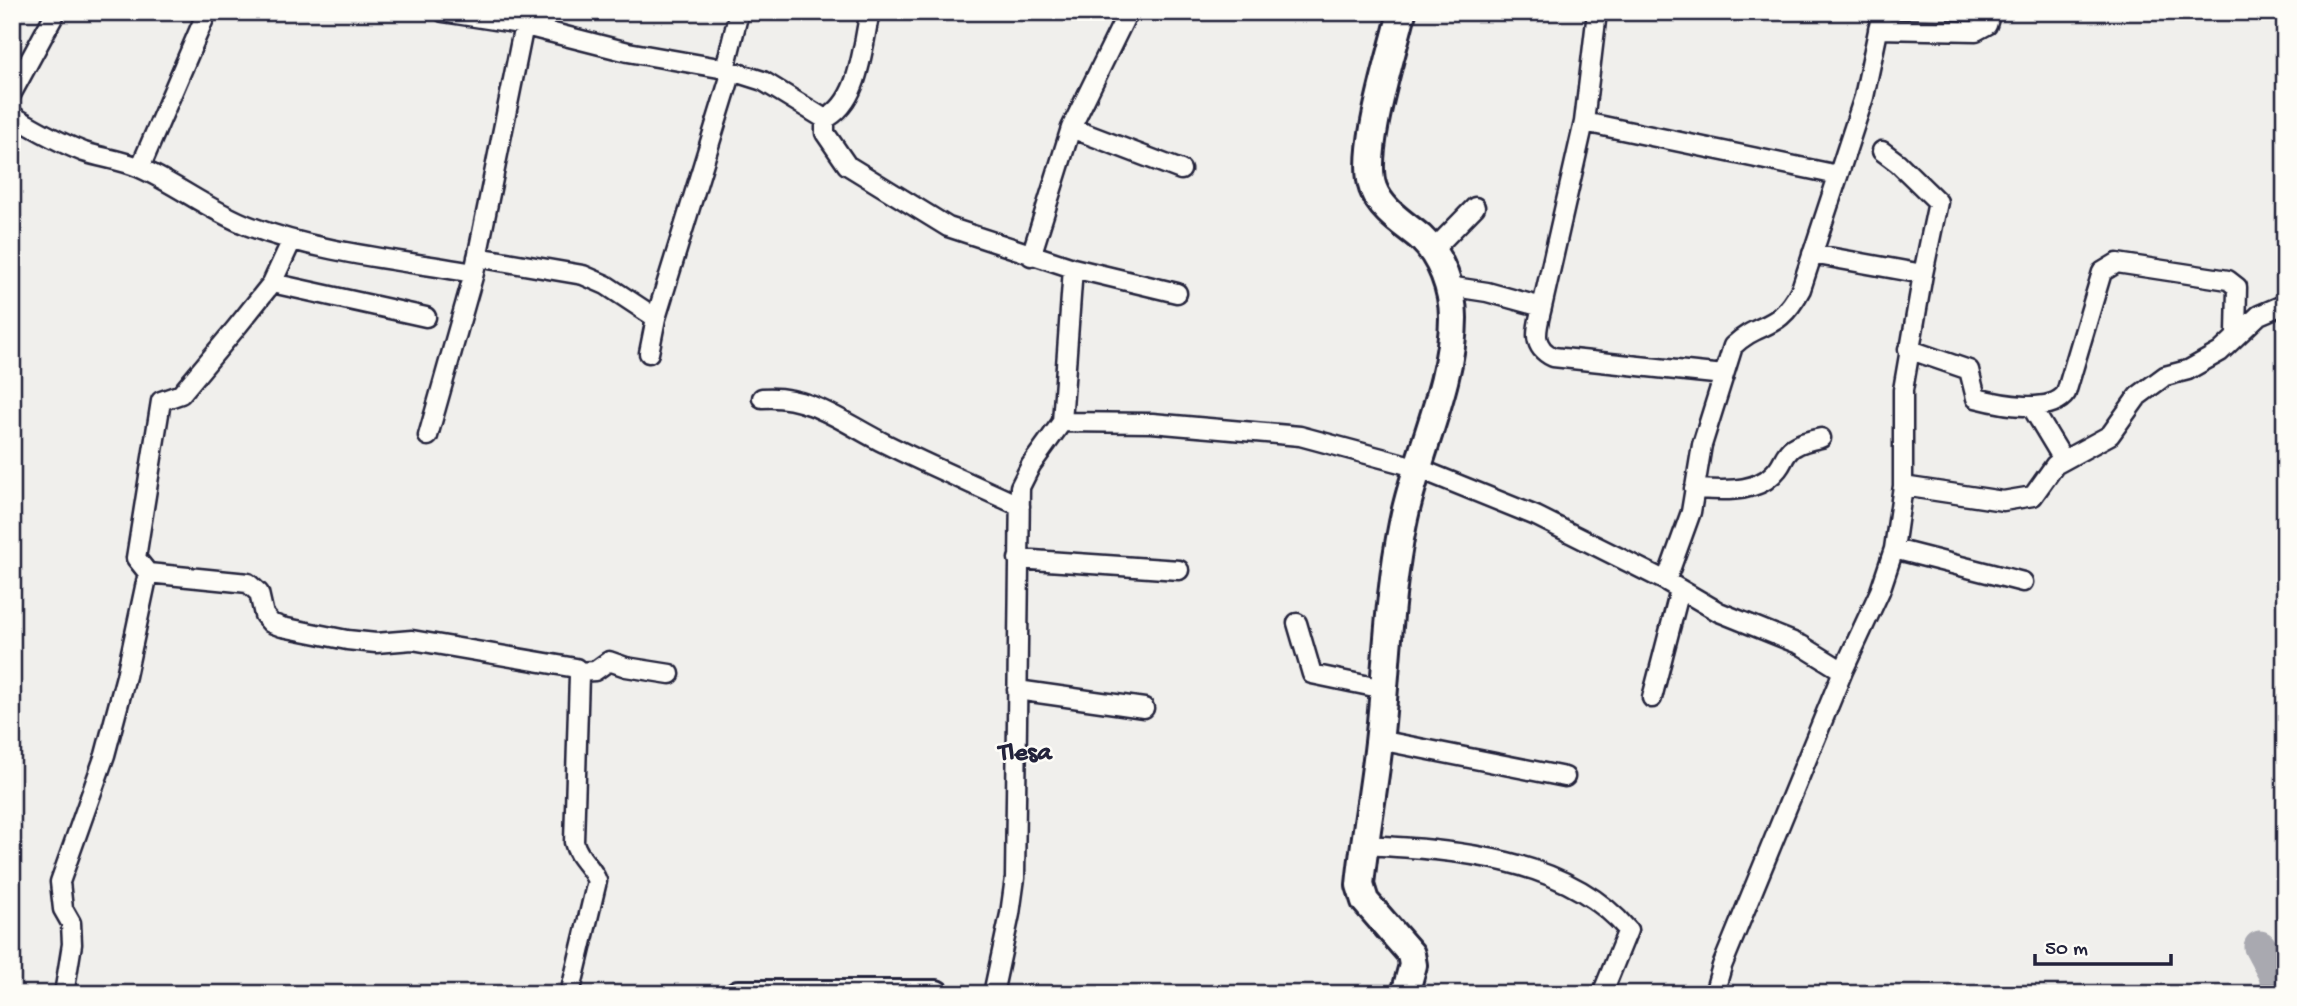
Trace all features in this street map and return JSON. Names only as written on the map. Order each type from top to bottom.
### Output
[{"type":"main road","points":[[1402,12],[1372,145],[1370,173],[1374,190],[1383,205],[1433,250],[1448,286],[1454,316],[1447,374],[1415,467],[1397,555],[1361,894],[1411,954],[1413,965],[1405,994]]},
{"type":"main road","points":[[738,994],[936,994]]},
{"type":"street","points":[[12,93],[40,46],[56,12]]},
{"type":"street","points":[[140,168],[207,12]]},
{"type":"street","points":[[443,12],[505,17],[524,25],[628,52],[729,70],[762,81],[825,119]]},
{"type":"street","points":[[649,353],[656,317],[729,70],[739,12]]},
{"type":"street","points":[[825,119],[844,106],[850,93],[870,12]]},
{"type":"street","points":[[1031,256],[1071,128],[1128,12]]},
{"type":"street","points":[[1597,12],[1584,122],[1536,332],[1537,343],[1543,352],[1553,357],[1637,363],[1724,375]]},
{"type":"street","points":[[1652,698],[1702,445],[1733,346],[1742,337],[1775,323],[1789,311],[1801,289],[1864,97],[1880,21],[1976,31],[1987,25],[1991,12]]},
{"type":"street","points":[[428,436],[475,265],[524,25]]},
{"type":"street","points":[[12,115],[48,136],[85,152],[140,168],[205,206],[292,240],[362,255],[583,275],[606,285],[656,317]]},
{"type":"street","points":[[825,119],[825,133],[847,165],[948,227],[1031,256],[1177,293]]},
{"type":"street","points":[[1584,122],[1838,175]]},
{"type":"street","points":[[1071,128],[1181,170]]},
{"type":"street","points":[[1714,994],[1727,953],[1843,671],[1880,591],[1894,550],[1903,486],[1903,390],[1908,349],[1938,202],[1882,151]]},
{"type":"street","points":[[1433,250],[1475,206]]},
{"type":"street","points":[[292,240],[272,283],[181,394],[161,401],[136,558],[148,573],[248,583],[259,593],[264,615],[271,623],[317,635],[376,643],[412,640],[573,667],[578,672],[574,842],[577,855],[590,867],[597,881],[570,994]]},
{"type":"street","points":[[1812,254],[1923,274]]},
{"type":"street","points":[[1908,349],[1969,370],[1976,398],[2031,406],[2054,405],[2066,393],[2102,272],[2112,264],[2184,271],[2228,280],[2237,286],[2236,335]]},
{"type":"street","points":[[993,994],[1015,878],[1018,559],[1023,478],[1062,422],[1073,268]]},
{"type":"street","points":[[272,283],[426,317]]},
{"type":"street","points":[[1448,286],[1487,292],[1542,307]]},
{"type":"street","points":[[1903,486],[2003,501],[2025,499],[2040,489],[2055,465],[2110,435],[2138,396],[2165,376],[2188,370],[2220,352],[2259,315],[2285,304]]},
{"type":"street","points":[[762,398],[782,396],[813,405],[885,444],[1020,506]]},
{"type":"street","points":[[2031,406],[2063,459]]},
{"type":"street","points":[[1062,422],[1152,423],[1300,436],[1415,467],[1536,516],[1719,612],[1801,645],[1843,671]]},
{"type":"street","points":[[1695,489],[1724,491],[1766,480],[1788,449],[1798,442],[1821,438]]},
{"type":"street","points":[[1894,550],[2023,582]]},
{"type":"street","points":[[1018,559],[1179,570]]},
{"type":"street","points":[[64,994],[72,944],[71,922],[63,909],[60,882],[105,755],[127,676],[148,573]]},
{"type":"street","points":[[1297,623],[1312,674],[1384,689]]},
{"type":"street","points":[[578,672],[595,671],[609,661],[626,667],[670,674]]},
{"type":"street","points":[[1017,690],[1144,708]]},
{"type":"street","points":[[1379,740],[1565,777]]},
{"type":"street","points":[[1366,845],[1433,849],[1532,868],[1597,903],[1628,930],[1602,994]]},
{"type":"waterway","points":[[2260,947],[2275,975],[2278,994]]},
{"type":"district","name":"Tlesa","points":[[1025,750]]}]
